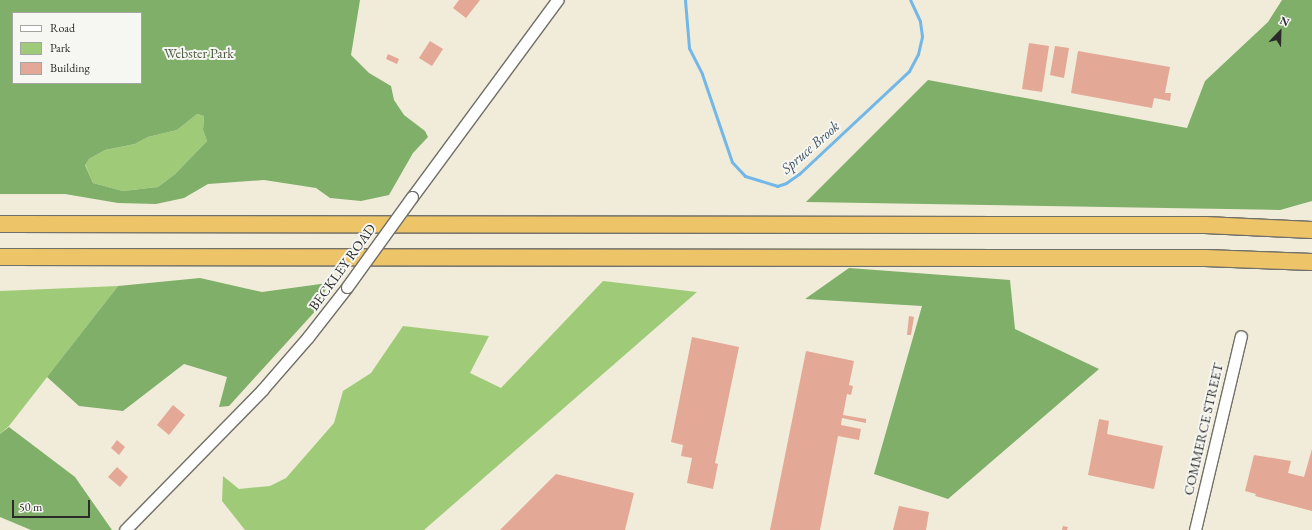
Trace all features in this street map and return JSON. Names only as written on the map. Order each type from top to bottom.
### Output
[{"type":"highway","points":[[0,224],[1205,225],[1312,230]]},
{"type":"highway","points":[[0,257],[1205,258],[1312,262]]},
{"type":"street","name":"BECKLEY ROAD","points":[[125,530],[262,390],[308,338],[557,0]]},
{"type":"street","name":"COMMERCE STREET","points":[[1195,530],[1241,336]]},
{"type":"green space","name":"Webster Park","points":[[0,0],[360,0],[351,55],[369,73],[391,86],[394,100],[404,115],[425,131],[428,137],[413,153],[389,195],[361,201],[330,198],[316,188],[264,180],[208,184],[184,198],[156,204],[118,203],[65,194],[0,194]],"holes":[[[197,114],[204,116],[203,130],[207,141],[175,174],[158,187],[123,191],[93,183],[85,165],[89,159],[105,150],[135,144],[148,137],[177,130]]]},
{"type":"green space","points":[[1282,0],[1312,0],[1312,201],[1280,210],[806,202],[928,80],[1187,128],[1205,81],[1268,22]]},
{"type":"green space","points":[[197,114],[204,116],[203,130],[207,141],[175,174],[158,187],[123,191],[93,183],[85,164],[89,159],[105,150],[135,144],[148,137],[177,130]]},
{"type":"green space","points":[[849,268],[1010,280],[1015,329],[1099,369],[948,499],[874,474],[922,306],[805,299]]},
{"type":"green space","points":[[200,278],[262,292],[328,283],[319,307],[229,406],[219,407],[227,377],[184,364],[123,411],[79,406],[47,377],[118,286]]},
{"type":"green space","points":[[603,281],[697,292],[424,530],[245,530],[222,501],[223,476],[239,489],[270,486],[286,478],[334,423],[343,391],[371,373],[403,326],[489,336],[470,373],[501,388]]},
{"type":"green space","points":[[118,286],[9,426],[0,434],[0,291]]},
{"type":"green space","points":[[9,427],[75,477],[112,530],[31,530],[0,517],[0,434]]},
{"type":"building","points":[[459,0],[480,0],[466,18],[453,8]]},
{"type":"building","points":[[430,41],[443,49],[432,66],[419,58]]},
{"type":"building","points":[[1029,43],[1049,46],[1042,92],[1022,89]]},
{"type":"building","points":[[1055,46],[1069,48],[1064,78],[1050,75]]},
{"type":"building","points":[[1078,51],[1170,67],[1165,93],[1171,93],[1170,101],[1154,98],[1152,108],[1071,93]]},
{"type":"building","points":[[388,54],[399,59],[397,64],[386,59]]},
{"type":"building","points":[[909,316],[914,317],[911,335],[907,335]]},
{"type":"building","points":[[692,337],[739,347],[715,463],[718,464],[713,489],[687,483],[692,458],[681,456],[683,445],[671,442]]},
{"type":"building","points":[[806,351],[854,361],[849,385],[853,386],[851,395],[847,394],[843,415],[866,419],[866,423],[842,418],[841,425],[861,429],[859,440],[838,436],[820,530],[770,530]]},
{"type":"building","points":[[173,405],[185,415],[169,435],[157,425]]},
{"type":"building","points":[[1099,419],[1109,421],[1107,434],[1163,446],[1154,489],[1088,475]]},
{"type":"building","points":[[117,440],[125,447],[119,455],[111,448]]},
{"type":"building","points":[[1312,449],[1312,511],[1255,496],[1256,494],[1245,491],[1254,455],[1291,461],[1288,473],[1304,477]]},
{"type":"building","points":[[117,467],[128,477],[120,487],[108,477]]},
{"type":"building","points":[[556,474],[634,493],[625,530],[500,530]]},
{"type":"building","points":[[899,506],[929,512],[926,530],[893,530]]},
{"type":"building","points":[[1063,526],[1068,527],[1067,530],[1062,530]]},
{"type":"waterway","name":"Spruce Brook","points":[[685,0],[689,48],[702,74],[732,162],[745,176],[777,186],[786,183],[799,174],[909,71],[918,54],[922,36],[920,21],[910,0]]}]
